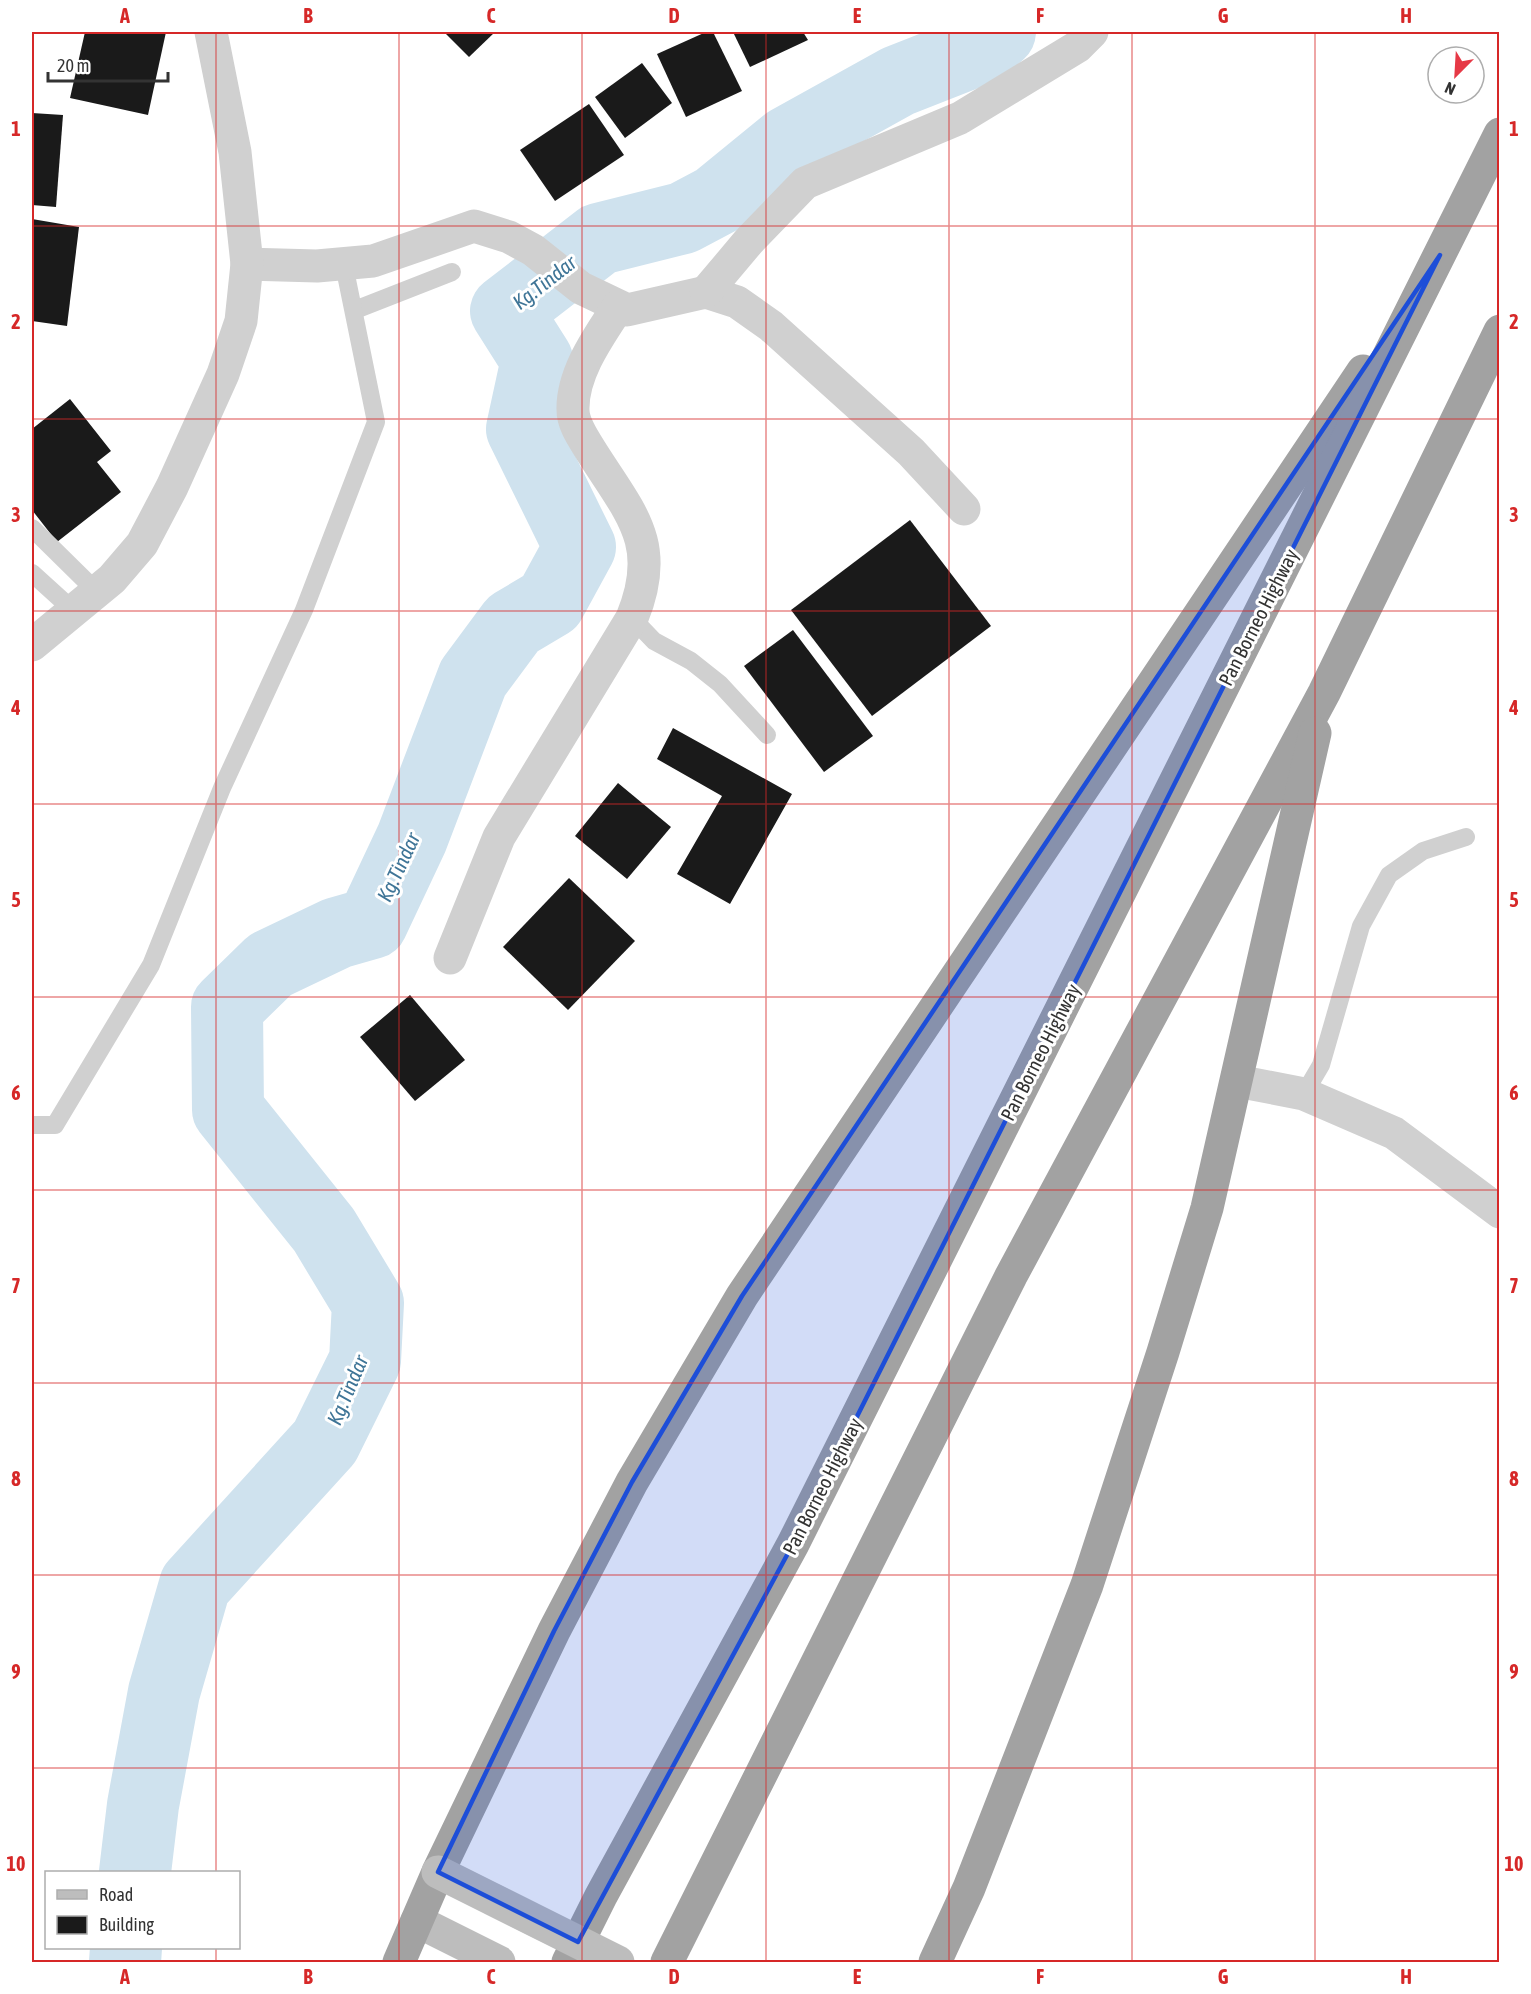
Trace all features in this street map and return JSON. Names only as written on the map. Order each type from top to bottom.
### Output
[{"type":"highway","name":"Pan Borneo Highway","points":[[568,1962],[601,1896],[793,1544],[1500,134]]},
{"type":"highway","points":[[399,1962],[438,1872],[554,1631],[621,1504],[742,1296],[1440,255]]},
{"type":"highway","points":[[667,1962],[1011,1276],[1324,693],[1500,331]]},
{"type":"highway","points":[[936,1962],[969,1888],[1087,1585],[1207,1208],[1324,693]]},
{"type":"main road","points":[[438,1872],[618,1962]]},
{"type":"main road","points":[[417,1921],[499,1962]]},
{"type":"street","points":[[32,645],[86,602],[123,567],[141,544],[172,487],[223,374],[237,332],[247,264],[235,152],[211,32]]},
{"type":"street","points":[[706,292],[749,241],[806,183],[960,118],[1077,47],[1092,32]]},
{"type":"street","points":[[247,264],[344,265],[374,261],[474,226],[509,237],[534,250],[581,288],[627,310],[645,308],[678,296],[706,292],[737,302],[771,326],[911,452],[964,509]]},
{"type":"street","points":[[450,958],[499,837],[632,618],[642,595],[646,571],[643,538],[628,509],[579,432],[573,412],[576,387],[584,366],[618,307]]},
{"type":"street","points":[[1237,1081],[1304,1094],[1394,1133],[1500,1212]]},
{"type":"lane","points":[[32,1125],[55,1125],[151,965],[222,788],[304,610],[376,422],[344,265]]},
{"type":"lane","points":[[355,310],[452,272]]},
{"type":"lane","points":[[32,528],[86,602]]},
{"type":"lane","points":[[32,573],[86,602]]},
{"type":"lane","points":[[632,618],[654,640],[691,661],[720,684],[767,735]]},
{"type":"lane","points":[[1304,1094],[1321,1065],[1361,926],[1389,875],[1423,851],[1466,837]]},
{"type":"highlighted area","points":[[1440,255],[793,1544],[578,1942],[438,1872],[554,1631],[632,1482],[742,1296]]},
{"type":"building","points":[[85,32],[166,32],[148,115],[70,98]]},
{"type":"building","points":[[444,32],[495,32],[469,57]]},
{"type":"building","points":[[706,32],[713,32],[742,91],[686,117],[657,54]]},
{"type":"building","points":[[733,32],[803,32],[808,40],[750,67]]},
{"type":"building","points":[[642,63],[672,103],[625,138],[595,97]]},
{"type":"building","points":[[589,104],[624,155],[555,201],[520,150]]},
{"type":"building","points":[[32,113],[63,115],[56,207],[32,205]]},
{"type":"building","points":[[32,219],[79,227],[67,326],[32,321]]},
{"type":"building","points":[[70,399],[111,451],[97,462],[121,492],[57,542],[32,510],[32,429]]},
{"type":"building","points":[[910,520],[991,626],[872,716],[791,610]]},
{"type":"building","points":[[793,630],[873,736],[824,772],[744,666]]},
{"type":"building","points":[[673,728],[792,794],[730,904],[677,874],[722,796],[657,759]]},
{"type":"building","points":[[618,783],[671,827],[627,879],[575,836]]},
{"type":"building","points":[[569,878],[635,941],[568,1010],[503,947]]},
{"type":"building","points":[[410,995],[465,1060],[415,1101],[360,1037]]},
{"type":"waterway","name":"Kg.Tindar","points":[[135,1871],[143,1805],[164,1692],[195,1585],[325,1442],[365,1361],[368,1303],[324,1230],[228,1110],[227,1007],[270,965],[337,933],[372,923],[412,838],[473,678],[513,624],[550,602],[580,547],[522,429],[537,360],[506,311],[599,239],[683,218],[717,200],[788,142],[898,81],[982,48],[1000,32]]},
{"type":"waterway","name":"Kg.Tindar","points":[[125,1962],[126,1949]]}]
